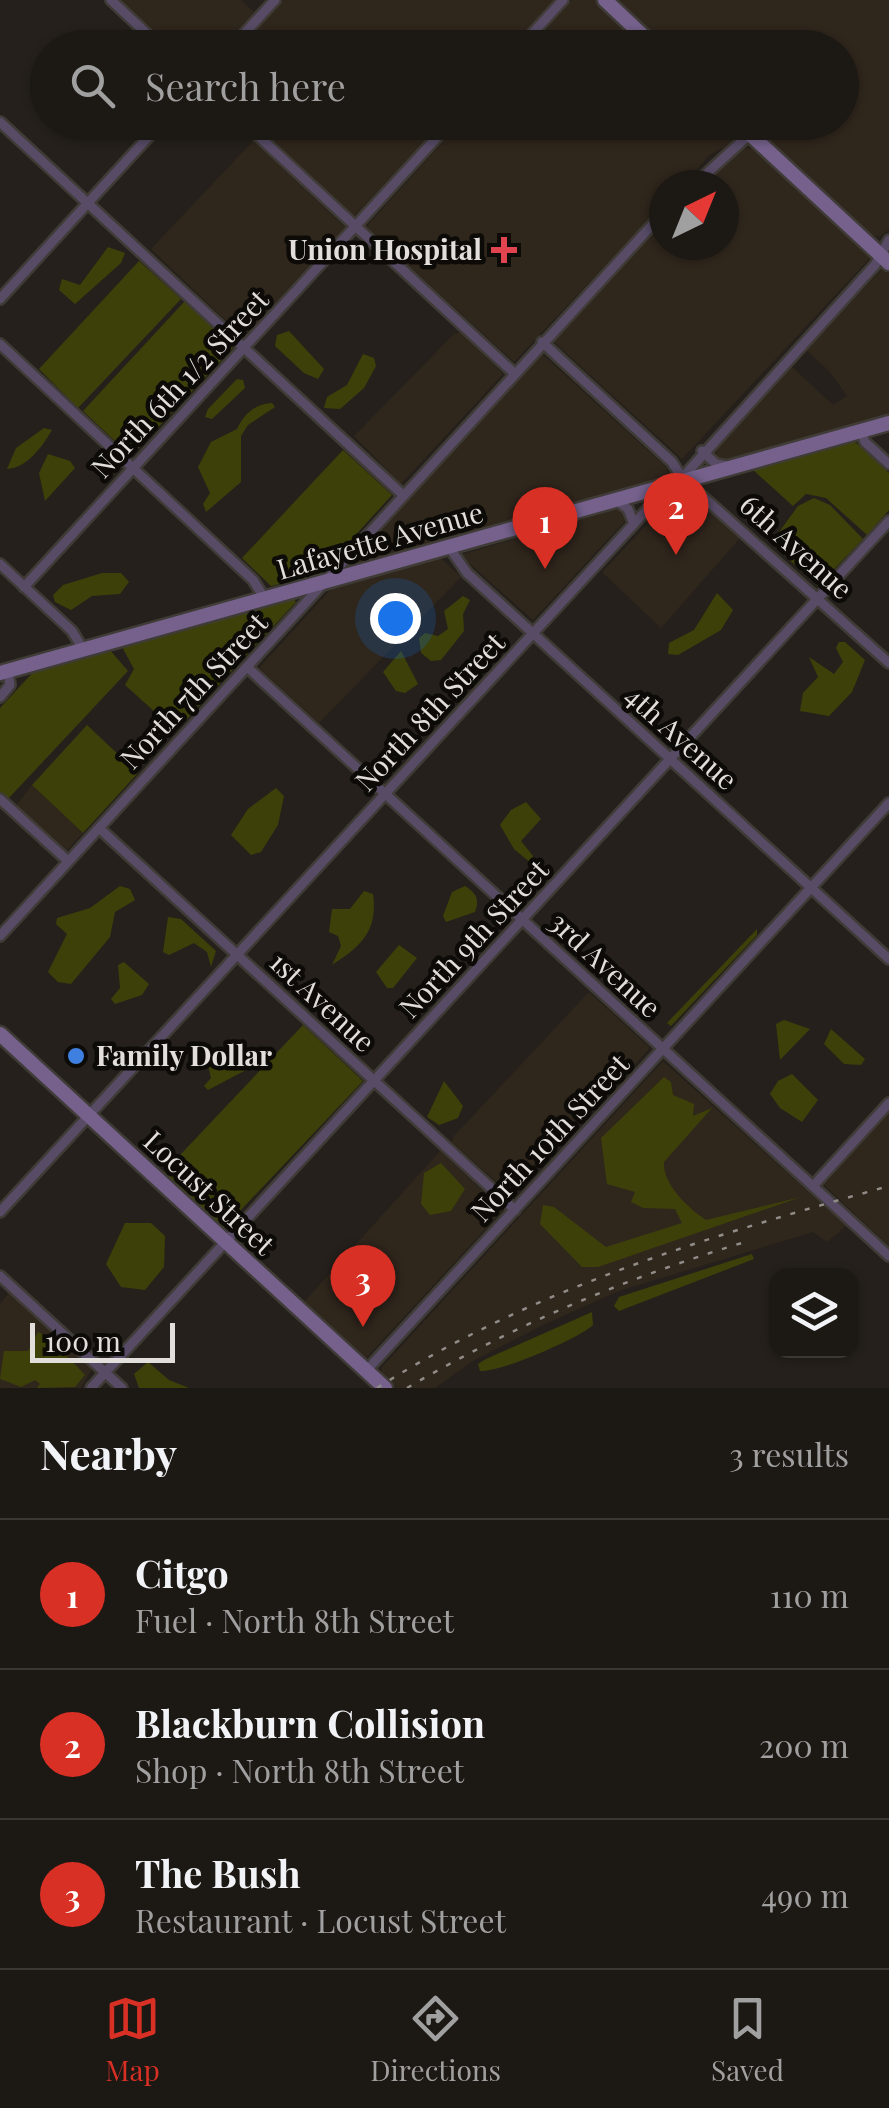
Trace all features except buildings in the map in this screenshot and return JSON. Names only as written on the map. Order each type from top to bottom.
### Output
[{"type":"street","points":[[111,0],[143,30]]},
{"type":"street","points":[[247,30],[274,0]]},
{"type":"street","points":[[536,30],[563,0]]},
{"type":"street","points":[[605,0],[637,30]]},
{"type":"street","points":[[0,122],[402,495]]},
{"type":"street","points":[[0,299],[146,140]]},
{"type":"street","points":[[262,140],[514,373]]},
{"type":"street","name":"North 6th 1/2 Street","points":[[24,587],[434,140]]},
{"type":"street","points":[[710,170],[743,140]]},
{"type":"street","points":[[756,140],[885,259]]},
{"type":"street","name":"North 7th Street","points":[[0,936],[649,228]]},
{"type":"street","name":"North 8th Street","points":[[0,1212],[634,524],[682,478],[702,451],[885,259],[889,240]]},
{"type":"street","name":"6th Avenue","points":[[542,342],[672,462],[682,478],[889,663]]},
{"type":"street","points":[[0,344],[262,588],[265,600]]},
{"type":"street","name":"Lafayette Avenue","points":[[4,672],[682,478],[889,423]]},
{"type":"street","points":[[860,431],[865,442],[889,464]]},
{"type":"street","points":[[702,451],[716,464],[735,466]]},
{"type":"street","points":[[613,500],[628,510],[634,524]]},
{"type":"street","name":"North 9th Street","points":[[92,1388],[889,522]]},
{"type":"street","name":"4th Avenue","points":[[448,547],[453,560],[889,959]]},
{"type":"street","points":[[0,564],[72,631],[83,650]]},
{"type":"street","name":"3rd Avenue","points":[[247,667],[889,1256]]},
{"type":"street","points":[[0,697],[10,684],[4,672]]},
{"type":"street","points":[[0,799],[68,861]]},
{"type":"street","name":"North 10th Street","points":[[366,1370],[889,804]]},
{"type":"street","name":"1st Avenue","points":[[99,828],[515,1210]]},
{"type":"street","name":"Locust Street","points":[[0,1034],[385,1388]]},
{"type":"street","points":[[812,1186],[889,1103]]},
{"type":"street","points":[[0,1276],[122,1388]]},
{"type":"shaded area","points":[[120,0],[241,0],[254,12],[238,30],[153,30]]},
{"type":"shaded area","points":[[283,0],[554,0],[526,30],[256,30]]},
{"type":"shaded area","points":[[572,0],[596,0],[629,30],[545,30]]},
{"type":"shaded area","points":[[615,0],[889,0],[889,230],[879,237],[869,234],[767,140],[859,140],[859,30],[648,30]]},
{"type":"shaded area","name":"Union Hospital","points":[[271,140],[425,140],[354,216]]},
{"type":"shaded area","name":"Union Hospital","points":[[445,140],[731,140],[709,155],[696,170],[649,170],[649,219],[514,362],[366,227]]},
{"type":"shaded area","points":[[253,141],[345,227],[243,337],[151,249]]},
{"type":"shaded area","points":[[745,148],[757,149],[870,258],[682,459],[553,341],[649,236],[649,260],[739,260],[739,170],[721,170]]},
{"type":"shaded area","points":[[884,267],[889,272],[889,415],[724,461],[717,459],[716,446],[791,366],[833,405],[847,396],[830,372],[806,350]]},
{"type":"shaded area","points":[[455,333],[462,333],[503,374],[401,484],[354,436]]},
{"type":"shaded area","points":[[541,353],[667,468],[668,477],[347,568]]},
{"type":"shaded area","points":[[681,489],[691,490],[742,536],[661,628],[602,572]]},
{"type":"shaded area","points":[[619,508],[628,518],[533,620],[460,555]]},
{"type":"shaded area","points":[[441,558],[461,577],[319,723],[259,668],[330,590]]},
{"type":"shaded area","points":[[32,785],[83,833],[67,850],[15,807]]},
{"type":"shaded area","points":[[589,992],[650,1048],[512,1196],[452,1142],[454,1136]]},
{"type":"shaded area","points":[[663,1061],[846,1226],[827,1242],[813,1232],[619,1291],[473,1361],[435,1388],[397,1388],[382,1374],[382,1367]]},
{"type":"shaded area","points":[[889,1112],[889,1246],[824,1185]]},
{"type":"shaded area","points":[[440,1151],[503,1210],[366,1358],[304,1302]]},
{"type":"shaded area","points":[[9,1293],[92,1369],[81,1388],[0,1388],[0,1304]]},
{"type":"green space","points":[[108,247],[125,253],[121,263],[75,304],[59,290],[62,279],[80,285]]},
{"type":"green space","points":[[139,261],[181,299],[78,408],[39,369]]},
{"type":"green space","points":[[185,301],[233,348],[131,456],[83,411]]},
{"type":"green space","points":[[289,331],[324,369],[318,379],[304,373],[275,346],[277,335]]},
{"type":"green space","points":[[363,354],[374,358],[376,366],[364,388],[340,409],[324,408],[327,397],[347,385]]},
{"type":"green space","points":[[237,379],[243,380],[245,388],[212,419],[205,417],[208,409]]},
{"type":"green space","points":[[272,403],[275,407],[248,425],[241,436],[241,482],[206,512],[203,504],[210,493],[198,467],[211,442],[237,429],[255,408]]},
{"type":"green space","points":[[44,428],[52,430],[39,450],[21,465],[7,469],[16,448]]},
{"type":"green space","points":[[854,441],[889,473],[889,510],[867,535],[826,498],[806,494],[793,506],[753,470]]},
{"type":"green space","points":[[343,450],[392,495],[319,575],[271,586],[242,558]]},
{"type":"green space","points":[[48,454],[70,461],[75,468],[45,501],[39,473]]},
{"type":"green space","points":[[814,498],[830,505],[863,539],[818,586],[771,543],[798,506]]},
{"type":"green space","points":[[102,573],[121,573],[129,582],[120,594],[92,596],[71,610],[55,602],[53,595],[63,585]]},
{"type":"green space","points":[[717,593],[733,610],[721,630],[678,655],[668,654],[669,643],[694,630]]},
{"type":"green space","points":[[463,596],[470,600],[463,614],[464,631],[441,660],[431,661],[421,653],[419,638],[425,633],[438,636],[448,629],[444,611]]},
{"type":"green space","points":[[293,598],[296,602],[176,731],[125,685],[134,669],[121,645]]},
{"type":"green space","points":[[839,642],[845,642],[865,660],[852,692],[829,716],[800,711],[803,693],[818,677],[809,657],[834,674],[843,662],[836,648]]},
{"type":"green space","points":[[109,649],[128,671],[7,800],[0,793],[0,708],[36,669]]},
{"type":"green space","points":[[401,651],[418,684],[405,693],[396,691],[383,672]]},
{"type":"green space","points":[[87,725],[138,773],[83,833],[32,785]]},
{"type":"green space","points":[[276,788],[284,796],[278,825],[261,852],[251,855],[231,835],[248,809]]},
{"type":"green space","points":[[526,802],[541,819],[521,841],[533,856],[532,864],[514,849],[500,825],[511,810]]},
{"type":"green space","points":[[120,886],[130,889],[135,900],[115,912],[110,937],[71,984],[58,982],[48,972],[67,934],[56,924],[57,918],[90,908]]},
{"type":"green space","points":[[465,886],[476,897],[475,912],[446,922],[443,916],[452,892]]},
{"type":"green space","points":[[364,891],[373,894],[370,927],[352,951],[332,965],[341,946],[338,936],[329,932],[332,909],[350,909]]},
{"type":"green space","points":[[168,917],[181,919],[216,951],[211,967],[207,952],[194,943],[169,955],[163,952]]},
{"type":"green space","points":[[757,929],[757,935],[671,1026],[667,1023]]},
{"type":"green space","points":[[399,945],[417,958],[393,988],[387,988],[376,972]]},
{"type":"green space","points":[[124,962],[149,984],[142,995],[115,1004],[111,999],[120,988],[118,965]]},
{"type":"green space","points":[[784,1020],[810,1029],[780,1060],[776,1024]]},
{"type":"green space","points":[[303,1025],[363,1081],[223,1229],[164,1172]]},
{"type":"green space","points":[[831,1029],[865,1059],[861,1065],[844,1064],[824,1044]]},
{"type":"green space","points":[[218,1053],[248,1069],[208,1090],[204,1086],[211,1078],[207,1061]]},
{"type":"green space","points":[[792,1074],[818,1100],[802,1122],[780,1108],[770,1094],[778,1081]]},
{"type":"green space","points":[[664,1077],[671,1082],[673,1095],[694,1104],[693,1116],[712,1108],[664,1162],[667,1179],[692,1209],[706,1220],[801,1197],[598,1267],[582,1267],[540,1224],[543,1205],[554,1207],[606,1247],[682,1223],[675,1209],[643,1208],[631,1202],[635,1192],[607,1184],[601,1138]]},
{"type":"green space","points":[[444,1081],[463,1106],[458,1118],[439,1125],[427,1117]]},
{"type":"green space","points":[[441,1163],[465,1189],[451,1211],[430,1215],[421,1204],[424,1173]]},
{"type":"green space","points":[[125,1223],[151,1223],[165,1236],[164,1267],[145,1290],[121,1287],[106,1264]]},
{"type":"green space","points":[[752,1254],[754,1259],[619,1311],[614,1306],[619,1297]]},
{"type":"green space","points":[[592,1312],[593,1325],[573,1338],[521,1361],[480,1371],[478,1364],[486,1359]]},
{"type":"green space","points":[[38,1332],[49,1337],[85,1375],[75,1387],[37,1388],[40,1384],[35,1380],[21,1387],[0,1379],[4,1351],[28,1351]]},
{"type":"green space","points":[[148,1362],[169,1380],[189,1388],[139,1388],[134,1374]]},
{"type":"railway","points":[[377,1388],[437,1352],[562,1293],[690,1245],[889,1186]]},
{"type":"railway","points":[[407,1388],[572,1305],[745,1242]]},
{"type":"place","name":"Union Hospital","points":[[504,250]]},
{"type":"place","name":"Blackburn Collision","points":[[676,555]]},
{"type":"place","name":"Citgo","points":[[545,569]]},
{"type":"place","name":"Family Dollar","points":[[76,1056]]},
{"type":"place","name":"The Bush","points":[[363,1327]]}]
